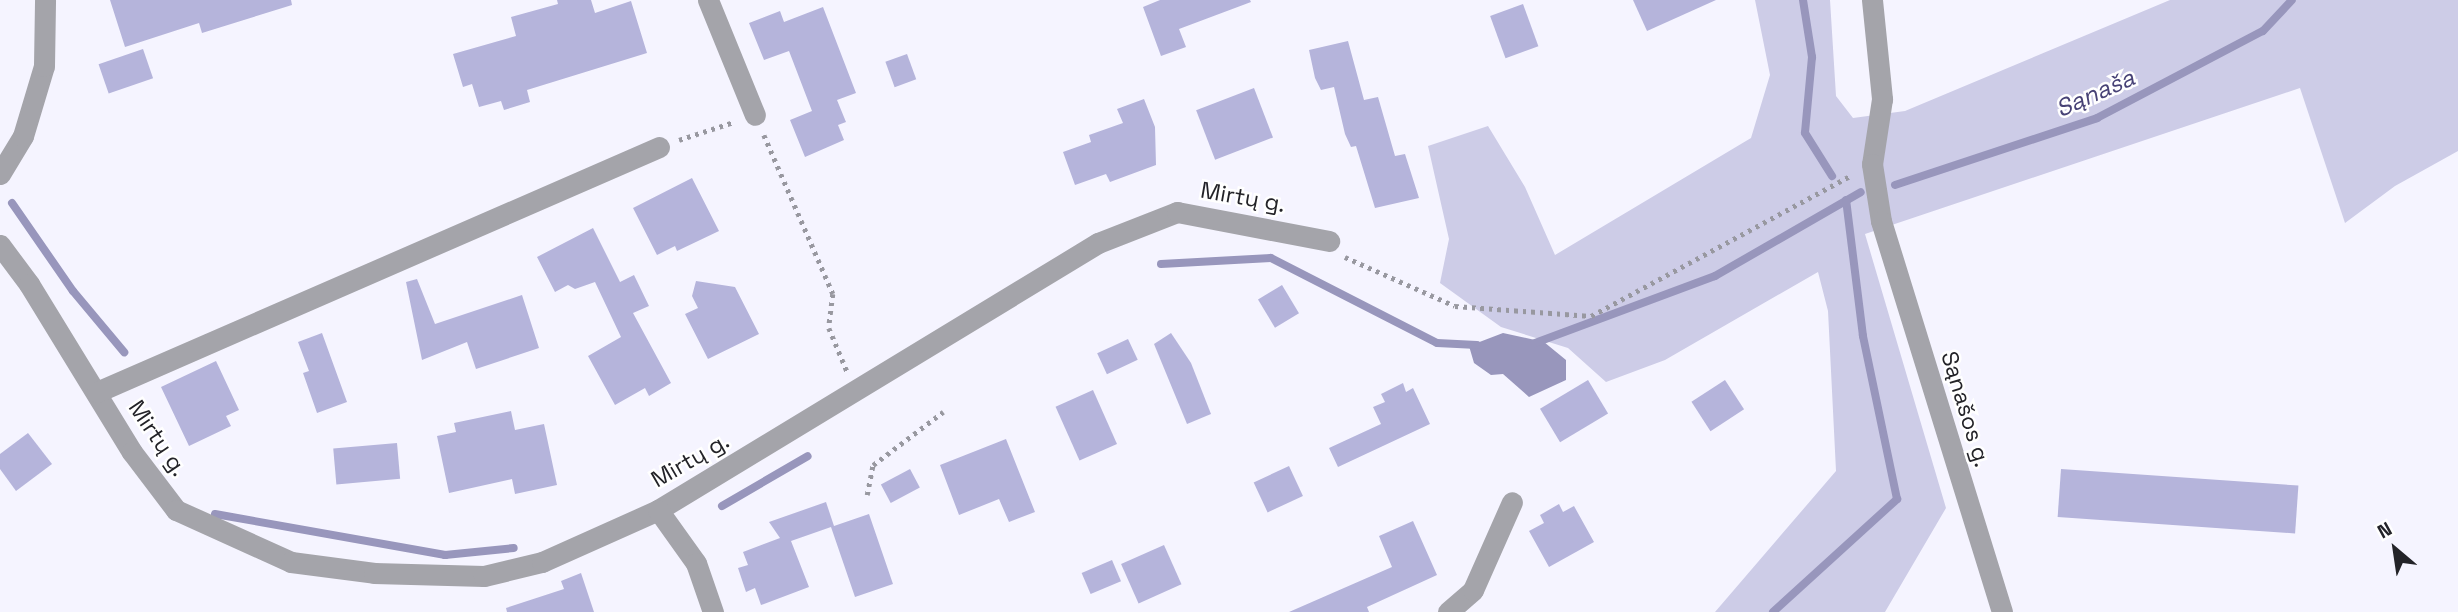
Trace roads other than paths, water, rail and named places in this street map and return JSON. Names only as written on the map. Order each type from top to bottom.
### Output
[{"type":"street","points":[[0,174],[23,136],[44,66],[45,0]]},
{"type":"street","points":[[708,0],[755,115]]},
{"type":"street","name":"Sąnašos g.","points":[[1872,0],[1882,99],[1872,164],[1881,220],[2002,612]]},
{"type":"street","name":"Mirtų g.","points":[[97,392],[659,147]]},
{"type":"street","name":"Mirtų g.","points":[[0,245],[97,392],[132,452],[176,510],[290,562],[374,573],[484,576],[542,562],[658,510],[1098,243],[1177,212],[1329,241]]},
{"type":"street","points":[[1448,612],[1473,590],[1512,502]]},
{"type":"street","points":[[658,510],[696,563],[713,612]]},
{"type":"waterway","points":[[1803,0],[1812,57],[1805,133],[1832,176]]},
{"type":"waterway","name":"Sąnaša","points":[[1895,185],[2097,118],[2263,31],[2292,0]]},
{"type":"waterway","points":[[1535,343],[1715,276],[1861,192]]},
{"type":"waterway","points":[[1773,612],[1897,499],[1863,336],[1846,200]]},
{"type":"waterway","points":[[12,203],[73,291],[124,352]]},
{"type":"waterway","points":[[1161,264],[1271,258],[1437,343],[1477,345]]},
{"type":"waterway","points":[[722,506],[808,456]]},
{"type":"waterway","points":[[215,514],[445,555],[514,548]]}]
